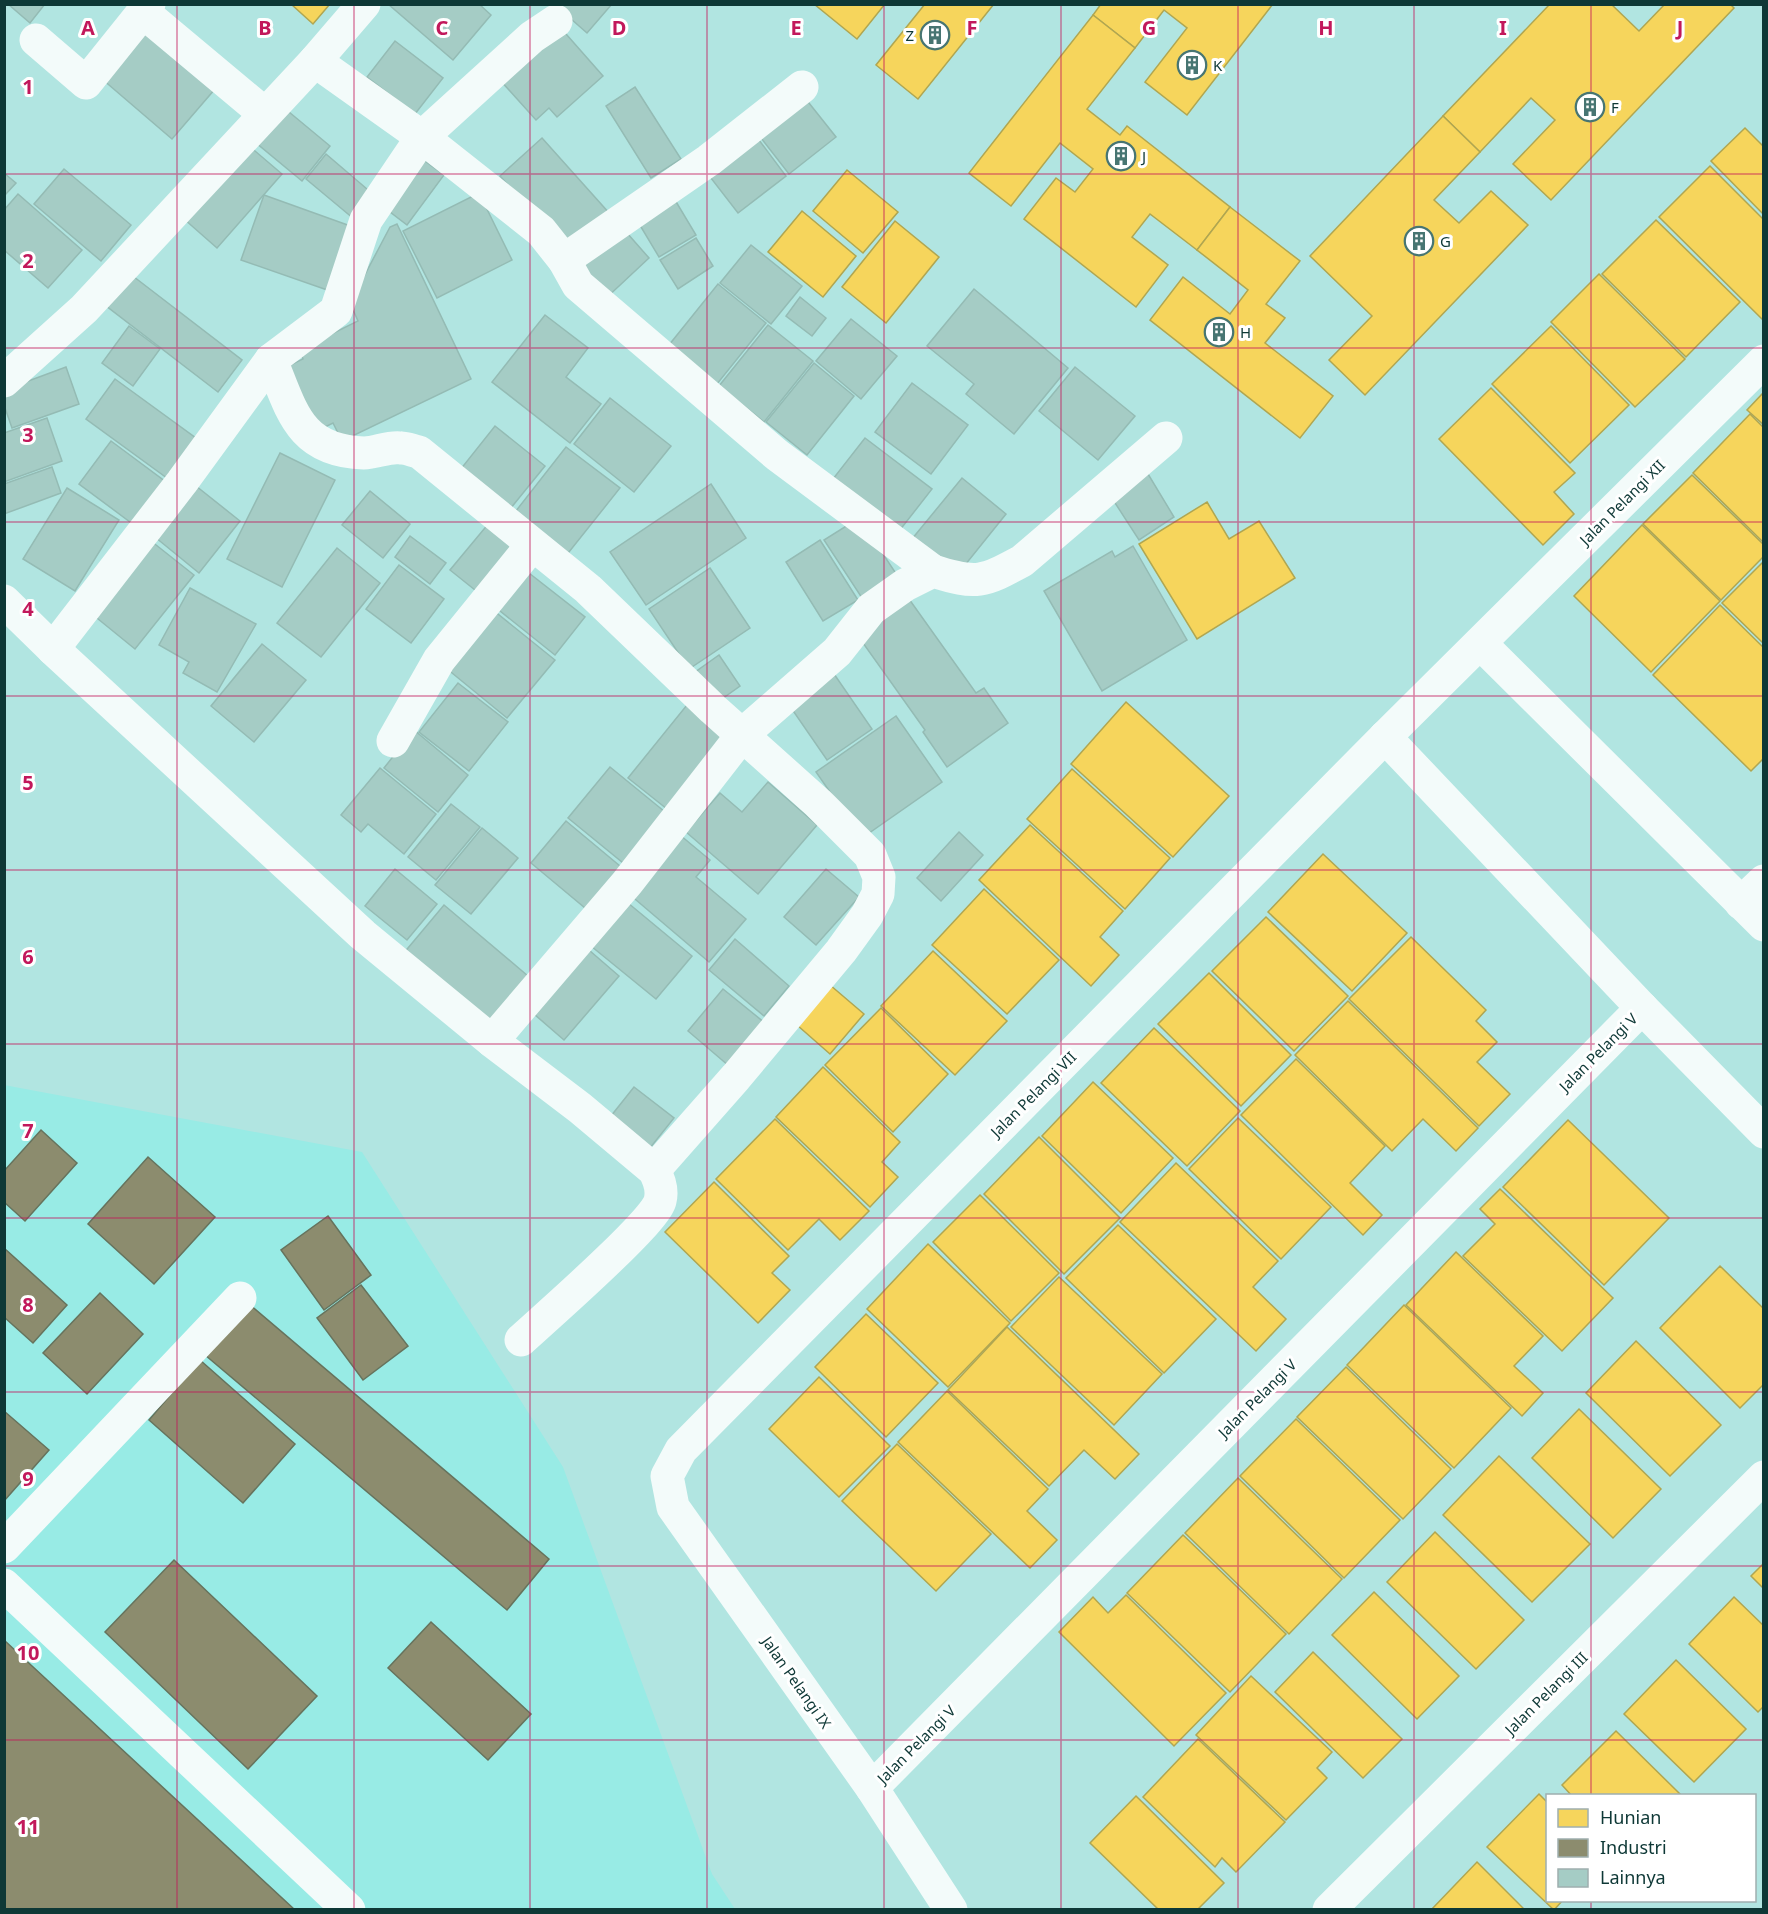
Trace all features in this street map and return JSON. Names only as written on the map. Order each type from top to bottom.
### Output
[{"type":"street","points":[[4,381],[84,309],[315,61],[364,4]]},
{"type":"street","points":[[36,40],[86,83],[146,8],[265,114]]},
{"type":"street","points":[[53,649],[182,482],[271,360],[336,311],[366,220],[422,137],[532,37],[556,21]]},
{"type":"street","points":[[315,61],[422,137],[541,231],[564,260],[578,285],[777,455],[933,572],[961,580],[981,580],[1001,573],[1022,561],[1166,438]]},
{"type":"street","points":[[564,260],[709,160],[802,87]]},
{"type":"street","points":[[271,360],[293,414],[311,437],[334,450],[366,453],[399,447],[419,452],[588,589],[713,709],[818,803],[870,855],[879,877],[879,894],[867,915],[841,951],[736,1077],[654,1170]]},
{"type":"street","name":"Jalan Pelangi XII","points":[[1385,737],[1764,361]]},
{"type":"street","points":[[393,741],[440,660],[532,545]]},
{"type":"street","points":[[492,1041],[627,883],[743,734],[837,652],[871,609],[905,585],[933,572]]},
{"type":"street","points":[[4,601],[363,935],[654,1170],[660,1180],[660,1202],[644,1225],[521,1340]]},
{"type":"street","points":[[1481,644],[1756,903]]},
{"type":"street","points":[[1385,737],[1642,1008],[1764,1131]]},
{"type":"street","name":"Jalan Pelangi VII","points":[[681,1450],[1385,737]]},
{"type":"street","name":"Jalan Pelangi V","points":[[872,1788],[1642,1008]]},
{"type":"street","points":[[4,1547],[240,1298]]},
{"type":"street","name":"Jalan Pelangi IX","points":[[681,1450],[666,1476],[674,1507],[872,1788],[951,1910]]},
{"type":"street","name":"Jalan Pelangi III","points":[[1329,1910],[1764,1477]]},
{"type":"street","points":[[4,1585],[348,1910]]},
{"type":"shaded area","points":[[4,1085],[362,1152],[563,1467],[712,1874],[735,1909],[5,1909]]},
{"type":"building: Hunian","points":[[291,4],[330,4],[313,24]]},
{"type":"building: Hunian","name":"Z","points":[[814,4],[885,4],[857,39]]},
{"type":"building: Hunian","name":"Z","points":[[925,4],[994,4],[918,99],[876,65]]},
{"type":"building: Hunian","name":"K","points":[[1101,4],[1273,4],[1187,115],[1145,82],[1187,28],[1164,10],[1135,48],[1093,15]]},
{"type":"building: Hunian","name":"F","points":[[1550,4],[1611,4],[1639,31],[1665,4],[1730,4],[1734,8],[1551,200],[1513,164],[1555,120],[1531,98],[1480,152],[1443,116]]},
{"type":"building: Hunian","name":"J","points":[[1093,15],[1135,48],[1087,109],[1120,135],[1127,126],[1230,207],[1197,250],[1150,214],[1132,237],[1168,265],[1136,307],[1024,219],[1056,178],[1075,192],[1093,169],[1060,143],[1011,206],[969,173]]},
{"type":"building: Hunian","name":"G","points":[[1443,116],[1480,152],[1434,200],[1459,223],[1491,191],[1528,225],[1365,395],[1329,360],[1372,316],[1310,256]]},
{"type":"building: Hunian","points":[[1745,128],[1764,147],[1764,215],[1711,161]]},
{"type":"building: Hunian","points":[[1710,166],[1764,220],[1764,321],[1659,217]]},
{"type":"building: Hunian","points":[[847,170],[898,212],[863,253],[813,211]]},
{"type":"building: Hunian","name":"H","points":[[1230,207],[1300,261],[1266,304],[1285,318],[1265,343],[1333,396],[1300,438],[1150,320],[1183,277],[1230,314],[1248,290],[1197,250]]},
{"type":"building: Hunian","points":[[802,211],[856,256],[823,297],[768,252]]},
{"type":"building: Hunian","points":[[1656,220],[1740,302],[1686,357],[1602,274]]},
{"type":"building: Hunian","points":[[895,221],[939,257],[886,323],[842,287]]},
{"type":"building: Hunian","points":[[1599,274],[1685,359],[1635,407],[1551,322]]},
{"type":"building: Hunian","points":[[1551,326],[1629,405],[1570,463],[1492,384]]},
{"type":"building: Hunian","points":[[1491,388],[1575,473],[1554,492],[1574,514],[1543,545],[1439,439]]},
{"type":"building: Hunian","points":[[1764,392],[1764,425],[1747,410]]},
{"type":"building: Hunian","points":[[1750,414],[1764,428],[1764,543],[1693,473]]},
{"type":"building: Hunian","points":[[1692,475],[1764,545],[1764,556],[1721,600],[1643,524]]},
{"type":"building: Hunian","points":[[1207,502],[1229,539],[1259,521],[1295,578],[1197,639],[1139,544]]},
{"type":"building: Hunian","points":[[1642,525],[1720,601],[1651,672],[1574,596]]},
{"type":"building: Hunian","points":[[1764,561],[1764,644],[1722,603]]},
{"type":"building: Hunian","points":[[1720,605],[1764,648],[1764,758],[1751,771],[1653,675]]},
{"type":"building: Hunian","points":[[1126,702],[1229,796],[1173,857],[1071,764]]},
{"type":"building: Hunian","points":[[1072,769],[1170,858],[1125,909],[1027,819]]},
{"type":"building: Hunian","points":[[1030,825],[1123,911],[1100,937],[1119,955],[1091,986],[979,880]]},
{"type":"building: Hunian","points":[[1323,854],[1407,933],[1352,991],[1268,912]]},
{"type":"building: Hunian","points":[[984,889],[1059,960],[1007,1014],[932,945]]},
{"type":"building: Hunian","points":[[1266,917],[1348,996],[1294,1051],[1212,971]]},
{"type":"building: Hunian","points":[[1411,937],[1486,1010],[1476,1021],[1497,1042],[1477,1062],[1510,1094],[1479,1126],[1349,999]]},
{"type":"building: Hunian","points":[[933,951],[1007,1021],[955,1075],[881,1006]]},
{"type":"building: Hunian","points":[[1209,973],[1291,1055],[1241,1106],[1158,1024]]},
{"type":"building: Hunian","points":[[823,979],[864,1014],[830,1054],[789,1018]]},
{"type":"building: Hunian","points":[[1348,1001],[1478,1128],[1456,1151],[1423,1119],[1392,1151],[1295,1055]]},
{"type":"building: Hunian","points":[[881,1008],[948,1074],[893,1132],[825,1065]]},
{"type":"building: Hunian","points":[[1154,1028],[1240,1111],[1187,1166],[1101,1083]]},
{"type":"building: Hunian","points":[[1296,1059],[1385,1146],[1350,1183],[1382,1215],[1363,1235],[1241,1115]]},
{"type":"building: Hunian","points":[[823,1067],[900,1142],[882,1162],[898,1177],[870,1207],[776,1117]]},
{"type":"building: Hunian","points":[[1093,1082],[1173,1158],[1121,1213],[1042,1136]]},
{"type":"building: Hunian","points":[[1238,1118],[1331,1207],[1281,1259],[1189,1169]]},
{"type":"building: Hunian","points":[[775,1119],[869,1211],[840,1240],[819,1219],[788,1250],[716,1179]]},
{"type":"building: Hunian","points":[[1568,1120],[1669,1218],[1604,1285],[1503,1187]]},
{"type":"building: Hunian","points":[[1039,1137],[1120,1218],[1064,1274],[984,1194]]},
{"type":"building: Hunian","points":[[1176,1163],[1278,1261],[1253,1287],[1286,1319],[1256,1351],[1120,1222]]},
{"type":"building: Hunian","points":[[714,1182],[789,1256],[772,1273],[790,1290],[758,1323],[665,1232]]},
{"type":"building: Hunian","points":[[1500,1189],[1613,1298],[1562,1351],[1463,1256],[1495,1224],[1480,1209]]},
{"type":"building: Hunian","points":[[980,1195],[1059,1273],[1011,1321],[933,1242]]},
{"type":"building: Hunian","points":[[1118,1225],[1216,1319],[1164,1373],[1066,1278]]},
{"type":"building: Hunian","points":[[928,1244],[1010,1323],[948,1387],[867,1309]]},
{"type":"building: Hunian","points":[[1456,1252],[1543,1336],[1514,1366],[1543,1393],[1522,1416],[1406,1305]]},
{"type":"building: Hunian","points":[[1720,1266],[1764,1309],[1764,1384],[1740,1408],[1660,1328]]},
{"type":"building: Hunian","points":[[1059,1277],[1162,1374],[1114,1425],[1011,1327]]},
{"type":"building: Hunian","points":[[1404,1305],[1511,1408],[1454,1468],[1347,1365]]},
{"type":"building: Hunian","points":[[866,1314],[938,1383],[886,1437],[815,1367]]},
{"type":"building: Hunian","points":[[1007,1327],[1139,1454],[1115,1479],[1084,1450],[1049,1486],[948,1390]]},
{"type":"building: Hunian","points":[[1636,1341],[1721,1425],[1670,1476],[1586,1393]]},
{"type":"building: Hunian","points":[[1346,1367],[1451,1469],[1403,1519],[1297,1417]]},
{"type":"building: Hunian","points":[[819,1377],[890,1446],[839,1497],[769,1429]]},
{"type":"building: Hunian","points":[[947,1391],[1048,1489],[1027,1511],[1057,1540],[1030,1568],[898,1442]]},
{"type":"building: Hunian","points":[[1579,1409],[1661,1489],[1613,1538],[1532,1458]]},
{"type":"building: Hunian","points":[[1296,1419],[1400,1520],[1344,1578],[1240,1476]]},
{"type":"building: Hunian","points":[[897,1444],[991,1534],[936,1591],[842,1501]]},
{"type":"building: Hunian","points":[[1499,1456],[1590,1544],[1532,1602],[1443,1515]]},
{"type":"building: Hunian","points":[[1238,1478],[1342,1579],[1289,1634],[1185,1533]]},
{"type":"building: Hunian","points":[[1435,1532],[1524,1620],[1476,1669],[1387,1582]]},
{"type":"building: Hunian","points":[[1183,1535],[1286,1634],[1230,1692],[1127,1593]]},
{"type":"building: Hunian","points":[[1764,1563],[1764,1589],[1751,1576]]},
{"type":"building: Hunian","points":[[1374,1592],[1459,1676],[1417,1719],[1332,1635]]},
{"type":"building: Hunian","points":[[1126,1595],[1226,1693],[1174,1746],[1059,1632],[1093,1597],[1108,1613]]},
{"type":"building: Hunian","points":[[1734,1597],[1764,1626],[1764,1706],[1758,1712],[1689,1644]]},
{"type":"building: Hunian","points":[[1313,1652],[1402,1739],[1363,1778],[1275,1692]]},
{"type":"building: Hunian","points":[[1676,1660],[1746,1729],[1694,1782],[1624,1714]]},
{"type":"building: Hunian","points":[[1251,1676],[1332,1752],[1317,1768],[1327,1778],[1286,1820],[1196,1735]]},
{"type":"building: Hunian","points":[[1616,1731],[1680,1794],[1570,1794],[1562,1785]]},
{"type":"building: Hunian","points":[[1198,1739],[1285,1822],[1236,1872],[1222,1858],[1215,1867],[1143,1797]]},
{"type":"building: Hunian","points":[[1539,1794],[1546,1801],[1546,1902],[1561,1902],[1554,1910],[1487,1847]]},
{"type":"building: Hunian","points":[[1136,1796],[1224,1883],[1197,1910],[1159,1910],[1090,1843]]},
{"type":"building: Hunian","points":[[1477,1862],[1525,1910],[1431,1910]]},
{"type":"building: Industri","points":[[41,1130],[77,1163],[25,1221],[4,1202],[4,1171]]},
{"type":"building: Industri","points":[[148,1157],[215,1217],[154,1284],[88,1224]]},
{"type":"building: Industri","points":[[328,1216],[371,1275],[324,1310],[281,1250]]},
{"type":"building: Industri","points":[[4,1248],[67,1305],[33,1343],[4,1317]]},
{"type":"building: Industri","points":[[361,1285],[408,1346],[363,1380],[317,1318]]},
{"type":"building: Industri","points":[[100,1293],[143,1334],[87,1394],[43,1353]]},
{"type":"building: Industri","points":[[249,1304],[549,1559],[507,1610],[205,1355]]},
{"type":"building: Industri","points":[[200,1360],[295,1444],[243,1503],[149,1420]]},
{"type":"building: Industri","points":[[4,1411],[49,1450],[4,1501]]},
{"type":"building: Industri","points":[[174,1560],[317,1696],[248,1769],[105,1632]]},
{"type":"building: Industri","points":[[431,1622],[531,1714],[488,1760],[388,1668]]},
{"type":"building: Industri","points":[[4,1640],[295,1910],[4,1910]]},
{"type":"building: Lainnya","points":[[8,4],[45,4],[30,23]]},
{"type":"building: Lainnya","points":[[388,4],[479,4],[491,15],[453,60]]},
{"type":"building: Lainnya","points":[[554,4],[612,4],[587,33]]},
{"type":"building: Lainnya","points":[[138,23],[215,89],[172,139],[95,73]]},
{"type":"building: Lainnya","points":[[559,26],[603,76],[557,117],[549,108],[536,120],[499,79]]},
{"type":"building: Lainnya","points":[[395,41],[443,78],[415,114],[367,77]]},
{"type":"building: Lainnya","points":[[635,87],[681,159],[651,178],[606,106]]},
{"type":"building: Lainnya","points":[[805,98],[836,137],[789,174],[758,134]]},
{"type":"building: Lainnya","points":[[283,107],[330,146],[302,181],[255,142]]},
{"type":"building: Lainnya","points":[[756,136],[786,176],[738,213],[707,173]]},
{"type":"building: Lainnya","points":[[542,138],[610,214],[567,251],[500,176]]},
{"type":"building: Lainnya","points":[[248,145],[282,174],[217,248],[184,219]]},
{"type":"building: Lainnya","points":[[326,154],[374,195],[354,219],[306,179]]},
{"type":"building: Lainnya","points":[[418,156],[444,175],[407,225],[381,205]]},
{"type":"building: Lainnya","points":[[64,169],[131,225],[101,261],[34,204]]},
{"type":"building: Lainnya","points":[[4,173],[16,183],[4,196]]},
{"type":"building: Lainnya","points":[[479,193],[512,260],[437,298],[403,231]]},
{"type":"building: Lainnya","points":[[18,194],[82,250],[48,288],[4,250],[4,210]]},
{"type":"building: Lainnya","points":[[264,195],[356,228],[333,292],[241,260]]},
{"type":"building: Lainnya","points":[[672,195],[696,235],[659,257],[635,217]]},
{"type":"building: Lainnya","points":[[397,224],[471,379],[342,441],[333,423],[313,433],[282,369],[303,359],[299,350],[358,321],[350,303],[390,227]]},
{"type":"building: Lainnya","points":[[620,225],[649,258],[603,301],[572,267]]},
{"type":"building: Lainnya","points":[[696,238],[713,266],[678,289],[660,260]]},
{"type":"building: Lainnya","points":[[751,245],[802,286],[771,324],[720,283]]},
{"type":"building: Lainnya","points":[[125,270],[242,360],[218,392],[101,302]]},
{"type":"building: Lainnya","points":[[718,284],[766,323],[717,384],[669,345]]},
{"type":"building: Lainnya","points":[[974,289],[1068,368],[1014,434],[966,394],[974,384],[927,346]]},
{"type":"building: Lainnya","points":[[800,297],[826,318],[812,336],[786,316]]},
{"type":"building: Lainnya","points":[[545,315],[588,348],[566,377],[601,404],[570,443],[492,382]]},
{"type":"building: Lainnya","points":[[851,319],[897,356],[861,399],[816,361]]},
{"type":"building: Lainnya","points":[[768,325],[813,361],[764,422],[719,386]]},
{"type":"building: Lainnya","points":[[129,326],[160,349],[133,386],[102,363]]},
{"type":"building: Lainnya","points":[[814,363],[854,396],[807,455],[766,422]]},
{"type":"building: Lainnya","points":[[66,367],[79,404],[12,428],[4,405],[4,390]]},
{"type":"building: Lainnya","points":[[1075,367],[1135,416],[1098,460],[1039,411]]},
{"type":"building: Lainnya","points":[[115,379],[200,441],[171,481],[86,419]]},
{"type":"building: Lainnya","points":[[912,383],[968,425],[931,474],[875,432]]},
{"type":"building: Lainnya","points":[[610,398],[671,446],[634,492],[574,444]]},
{"type":"building: Lainnya","points":[[47,418],[62,461],[4,482],[4,433]]},
{"type":"building: Lainnya","points":[[495,426],[545,466],[506,514],[456,475]]},
{"type":"building: Lainnya","points":[[865,438],[932,489],[896,535],[829,484]]},
{"type":"building: Lainnya","points":[[111,441],[166,482],[134,525],[79,484]]},
{"type":"building: Lainnya","points":[[566,447],[620,488],[565,557],[512,516]]},
{"type":"building: Lainnya","points":[[280,453],[335,480],[282,587],[227,559]]},
{"type":"building: Lainnya","points":[[52,467],[61,493],[4,514],[4,484]]},
{"type":"building: Lainnya","points":[[1145,469],[1174,517],[1139,540],[1108,492]]},
{"type":"building: Lainnya","points":[[962,478],[1006,514],[957,575],[912,539]]},
{"type":"building: Lainnya","points":[[191,482],[240,521],[199,573],[150,533]]},
{"type":"building: Lainnya","points":[[711,484],[746,538],[646,605],[610,552]]},
{"type":"building: Lainnya","points":[[67,488],[119,520],[75,591],[23,559]]},
{"type":"building: Lainnya","points":[[370,491],[410,524],[383,558],[342,525]]},
{"type":"building: Lainnya","points":[[859,518],[897,575],[862,598],[824,540]]},
{"type":"building: Lainnya","points":[[489,523],[524,551],[485,598],[450,570]]},
{"type":"building: Lainnya","points":[[410,536],[446,563],[430,584],[395,557]]},
{"type":"building: Lainnya","points":[[146,537],[194,575],[135,649],[87,610]]},
{"type":"building: Lainnya","points":[[820,540],[858,600],[823,621],[786,562]]},
{"type":"building: Lainnya","points":[[1133,546],[1187,640],[1102,691],[1044,591],[1112,551],[1115,557]]},
{"type":"building: Lainnya","points":[[337,548],[380,583],[321,657],[277,623]]},
{"type":"building: Lainnya","points":[[399,565],[444,599],[411,643],[366,609]]},
{"type":"building: Lainnya","points":[[520,566],[585,617],[555,655],[490,603]]},
{"type":"building: Lainnya","points":[[710,568],[750,628],[689,669],[649,609]]},
{"type":"building: Lainnya","points":[[190,588],[256,624],[217,692],[183,673],[189,662],[159,645]]},
{"type":"building: Lainnya","points":[[909,599],[976,693],[984,688],[1008,723],[947,767],[923,732],[925,730],[858,636]]},
{"type":"building: Lainnya","points":[[488,606],[555,660],[507,718],[441,664]]},
{"type":"building: Lainnya","points":[[262,644],[306,680],[254,742],[211,706]]},
{"type":"building: Lainnya","points":[[719,655],[740,686],[712,706],[691,675]]},
{"type":"building: Lainnya","points":[[832,671],[872,729],[827,760],[787,702]]},
{"type":"building: Lainnya","points":[[458,683],[508,722],[469,771],[419,732]]},
{"type":"building: Lainnya","points":[[691,700],[735,735],[672,813],[628,778]]},
{"type":"building: Lainnya","points":[[896,716],[942,782],[862,838],[816,772]]},
{"type":"building: Lainnya","points":[[414,730],[468,775],[438,812],[384,768]]},
{"type":"building: Lainnya","points":[[610,767],[670,816],[628,867],[568,818]]},
{"type":"building: Lainnya","points":[[380,768],[436,814],[404,854],[368,824],[361,832],[341,815]]},
{"type":"building: Lainnya","points":[[768,782],[817,825],[758,894],[686,832],[720,793],[742,812]]},
{"type":"building: Lainnya","points":[[451,804],[480,827],[436,880],[408,857]]},
{"type":"building: Lainnya","points":[[566,821],[626,871],[591,913],[531,863]]},
{"type":"building: Lainnya","points":[[482,828],[518,858],[471,914],[435,885]]},
{"type":"building: Lainnya","points":[[959,832],[983,855],[941,901],[917,878]]},
{"type":"building: Lainnya","points":[[680,835],[710,860],[696,877],[746,919],[709,962],[629,894]]},
{"type":"building: Lainnya","points":[[395,869],[437,904],[407,940],[365,906]]},
{"type":"building: Lainnya","points":[[826,869],[859,897],[816,945],[784,917]]},
{"type":"building: Lainnya","points":[[622,898],[692,956],[656,999],[586,942]]},
{"type":"building: Lainnya","points":[[444,905],[528,976],[487,1025],[403,954]]},
{"type":"building: Lainnya","points":[[735,939],[789,986],[764,1016],[709,970]]},
{"type":"building: Lainnya","points":[[582,944],[619,976],[564,1040],[527,1008]]},
{"type":"building: Lainnya","points":[[723,989],[765,1023],[729,1066],[688,1031]]},
{"type":"building: Lainnya","points":[[634,1087],[674,1118],[650,1148],[611,1116]]},
{"type":"place","name":"Z","points":[[935,35]]},
{"type":"place","name":"K","points":[[1192,65]]},
{"type":"place","name":"F","points":[[1590,107]]},
{"type":"place","name":"J","points":[[1121,156]]},
{"type":"place","name":"G","points":[[1419,241]]},
{"type":"place","name":"H","points":[[1219,332]]}]
